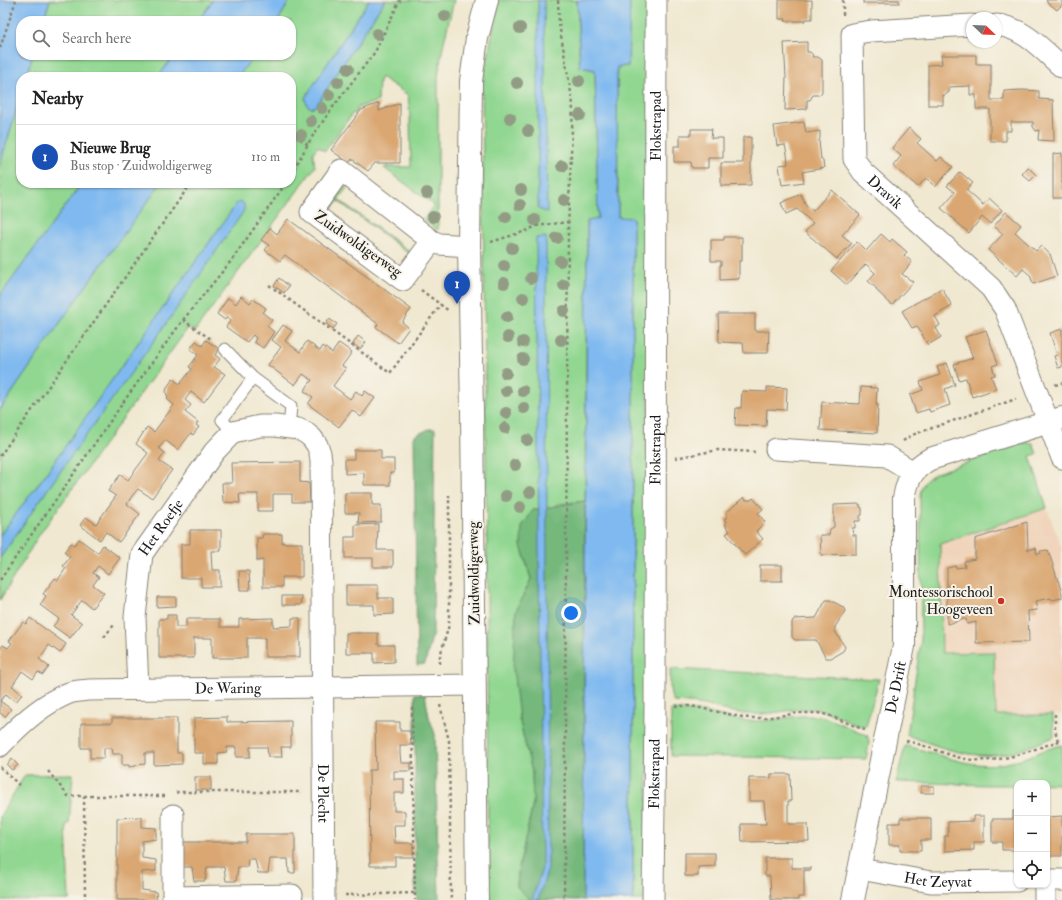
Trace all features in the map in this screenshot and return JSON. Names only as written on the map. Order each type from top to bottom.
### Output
[{"type":"main road","name":"Zuidwoldigerweg","points":[[477,900],[469,246],[471,81],[477,38],[487,0]]},
{"type":"main road","name":"De Drift","points":[[853,900],[904,646],[904,498],[906,484],[920,464],[930,459],[1056,420]]},
{"type":"street","name":"Flokstrapad","points":[[653,900],[655,705],[656,0]]},
{"type":"street","name":"Dravik","points":[[966,25],[871,30],[852,34],[854,158],[864,172],[991,288],[1005,309],[1037,392],[1056,420],[1062,458]]},
{"type":"street","points":[[1002,26],[1024,34],[1062,67]]},
{"type":"street","name":"Zuidwoldigerweg","points":[[432,241],[403,280],[311,212],[341,170],[432,241],[439,244],[469,246]]},
{"type":"street","points":[[233,432],[260,426],[298,429],[312,438],[320,453],[322,686]]},
{"type":"street","name":"Het Roefje","points":[[138,689],[135,617],[142,554],[214,452],[233,432]]},
{"type":"street","points":[[776,449],[887,456],[913,472]]},
{"type":"street","name":"De Waring","points":[[0,746],[18,726],[48,705],[70,693],[88,690],[474,685]]},
{"type":"street","name":"De Plecht","points":[[322,686],[324,898]]},
{"type":"street","points":[[173,815],[173,899],[292,895]]},
{"type":"street","name":"Het Zeyvat","points":[[860,869],[931,882],[1014,881]]},
{"type":"street","points":[[1050,880],[1062,880]]},
{"type":"street","points":[[1045,888],[1045,900]]},
{"type":"lane","points":[[224,349],[253,378],[291,406],[289,428]]},
{"type":"lane","points":[[233,432],[222,420],[253,378]]},
{"type":"path","points":[[0,48],[16,0]]},
{"type":"path","points":[[296,165],[333,107],[376,52],[400,0]]},
{"type":"path","points":[[558,0],[559,24],[573,104],[568,222],[564,900]]},
{"type":"path","points":[[296,136],[308,145]]},
{"type":"path","points":[[0,456],[188,188]]},
{"type":"path","points":[[0,580],[123,403],[183,320],[231,261],[271,207],[283,188]]},
{"type":"path","points":[[469,246],[501,239],[526,231],[536,226],[568,222]]},
{"type":"path","points":[[405,278],[449,311]]},
{"type":"path","points":[[269,285],[390,373],[441,304]]},
{"type":"path","points":[[183,320],[224,349]]},
{"type":"path","points":[[887,456],[898,444],[912,435],[1062,383]]},
{"type":"path","points":[[655,463],[718,450],[765,453],[776,449]]},
{"type":"path","points":[[412,686],[415,900]]},
{"type":"path","points":[[655,705],[691,706],[749,718],[764,718],[799,713],[818,713],[828,715],[853,726],[885,736],[909,741],[946,754],[967,759],[984,760],[1011,757],[1062,740]]},
{"type":"path","points":[[1055,714],[1055,730],[1058,741]]},
{"type":"path","points":[[0,766],[19,785]]},
{"type":"path","points":[[48,771],[68,796],[171,796],[178,792],[323,792]]},
{"type":"path","points":[[84,796],[85,900]]},
{"type":"path","points":[[324,898],[415,893]]},
{"type":"shaded area","name":"Montessorischool Hoogeveen","points":[[1047,508],[1062,549],[1062,714],[996,716],[994,652],[942,653],[940,544]]},
{"type":"green space","points":[[50,0],[213,0],[202,16],[45,16]]},
{"type":"green space","points":[[290,0],[369,0],[305,98],[311,108],[316,106],[385,0],[454,0],[443,46],[438,76],[438,230],[423,220],[434,205],[384,168],[411,167],[410,116],[408,95],[381,77],[379,81],[378,101],[359,107],[325,151],[318,146],[313,153],[315,167],[195,331],[188,328],[39,535],[0,600],[0,558],[241,215],[237,203],[40,482],[0,535],[0,410],[73,304],[157,188],[296,188],[296,72],[242,72],[250,60],[296,60],[296,16],[281,16]]},
{"type":"green space","points":[[499,0],[577,0],[580,67],[595,70],[598,219],[587,221],[585,501],[558,504],[521,545],[531,579],[516,611],[519,718],[532,772],[533,804],[518,872],[517,887],[530,900],[488,900],[487,563],[482,85]]},
{"type":"green space","points":[[630,0],[651,0],[647,900],[633,900],[633,219],[618,218],[617,67],[628,66]]},
{"type":"green space","points":[[31,60],[170,60],[162,72],[28,72]]},
{"type":"green space","points":[[16,111],[16,188],[78,188],[0,296],[0,164]]},
{"type":"green space","points":[[342,187],[348,187],[339,200],[413,254],[411,255],[338,201],[328,213],[326,211]]},
{"type":"green space","points":[[429,429],[435,429],[433,633],[425,664],[417,665],[414,436]]},
{"type":"green space","points":[[1025,443],[1033,443],[1037,454],[1030,456],[1047,508],[940,544],[942,653],[994,652],[996,715],[1053,715],[1054,737],[1023,749],[999,755],[972,754],[946,749],[907,735],[921,639],[920,494],[925,481],[936,473]]},
{"type":"green space","points":[[585,501],[583,900],[530,900],[517,887],[518,872],[533,804],[532,772],[519,718],[513,669],[516,611],[531,579],[521,545],[522,527],[533,510]]},
{"type":"green space","points":[[670,669],[879,679],[866,726],[862,726],[819,710],[802,709],[767,714],[744,714],[700,704],[674,702],[670,691]]},
{"type":"green space","points":[[415,694],[425,694],[429,717],[435,734],[439,900],[417,900],[415,884]]},
{"type":"green space","points":[[671,710],[699,711],[749,721],[764,721],[799,716],[818,716],[827,718],[867,735],[869,742],[866,759],[671,756]]},
{"type":"green space","points":[[1062,745],[1062,784],[1050,784],[1050,780],[1014,780],[1014,785],[896,782],[905,746],[966,763],[992,765],[1014,761]]},
{"type":"green space","points":[[73,774],[69,824],[66,824],[69,900],[0,900],[0,816],[25,775]]},
{"type":"water","points":[[0,0],[50,0],[45,16],[16,16],[16,60],[31,60],[28,72],[16,72],[16,111],[0,164]]},
{"type":"water","points":[[213,0],[290,0],[281,16],[202,16]]},
{"type":"water","points":[[369,0],[385,0],[316,106],[311,108],[307,105],[305,98]]},
{"type":"water","points":[[538,0],[544,0],[547,212],[538,209]]},
{"type":"water","points":[[577,0],[630,0],[628,66],[617,67],[617,72],[618,217],[633,218],[633,900],[583,900],[587,221],[598,219],[595,70],[580,67]]},
{"type":"water","points":[[170,60],[250,60],[242,72],[162,72]]},
{"type":"water","points":[[78,188],[157,188],[73,304],[0,410],[0,296]]},
{"type":"water","points":[[241,202],[244,204],[244,210],[241,215],[164,327],[0,558],[0,535],[40,482],[237,203]]},
{"type":"water","points":[[546,237],[548,869],[538,900],[532,900],[542,868],[536,238]]},
{"type":"building","points":[[779,0],[812,0],[812,19],[805,19],[805,21],[785,21],[786,19],[779,19]]},
{"type":"building","points":[[863,0],[899,0],[899,3],[863,3]]},
{"type":"building","points":[[1062,0],[1062,5],[1057,10],[1046,1]]},
{"type":"building","points":[[807,42],[807,52],[810,52],[813,55],[812,57],[818,57],[822,60],[822,92],[819,95],[813,95],[810,100],[807,100],[807,109],[785,110],[786,77],[784,43]]},
{"type":"building","points":[[941,55],[976,55],[976,64],[991,64],[991,100],[1004,100],[1004,91],[1022,90],[1039,91],[1039,99],[1053,100],[1054,141],[1038,140],[1039,130],[1036,131],[1033,127],[1033,122],[1011,122],[1011,131],[1006,131],[1006,141],[990,141],[990,109],[976,109],[976,95],[970,95],[970,86],[949,87],[949,92],[943,95],[943,105],[928,105],[928,65],[942,64]]},
{"type":"building","points":[[379,103],[379,111],[400,103],[400,163],[375,163],[368,171],[352,159],[349,163],[331,150],[361,110]]},
{"type":"building","points":[[804,122],[806,133],[820,131],[819,141],[821,159],[823,161],[824,168],[802,172],[804,182],[782,185],[779,165],[788,164],[787,154],[785,145],[777,146],[774,126]]},
{"type":"building","points":[[909,128],[921,139],[917,143],[937,161],[941,157],[953,167],[935,187],[926,178],[918,187],[893,166],[901,156],[892,148]]},
{"type":"building","points":[[691,129],[712,129],[711,138],[723,138],[723,158],[708,158],[708,168],[692,168],[691,162],[674,162],[674,146],[680,146],[680,135],[691,135]]},
{"type":"building","points":[[743,137],[751,137],[751,185],[721,186],[721,163],[743,163]]},
{"type":"building","points":[[1062,153],[1062,198],[1053,198],[1053,154]]},
{"type":"building","points":[[1028,167],[1036,175],[1030,181],[1022,174]]},
{"type":"building","points":[[960,172],[973,183],[966,190],[983,205],[989,198],[1002,210],[990,224],[982,217],[969,233],[941,208],[955,192],[947,186]]},
{"type":"building","points":[[832,190],[860,215],[842,235],[852,243],[837,259],[805,232],[813,223],[797,209],[786,214],[781,203],[801,194],[806,205],[813,211]]},
{"type":"building","points":[[1006,212],[1021,225],[1015,232],[1036,251],[1041,246],[1050,254],[1057,276],[1033,284],[1030,275],[1023,269],[1017,276],[988,250],[1003,234],[994,226]]},
{"type":"building","points":[[288,219],[411,309],[402,322],[409,328],[398,343],[376,327],[378,324],[285,255],[280,261],[265,250],[269,245],[261,240],[270,228],[277,234]]},
{"type":"building","points":[[881,234],[890,242],[892,239],[907,252],[904,255],[912,262],[902,274],[913,282],[892,305],[868,281],[875,273],[866,264],[847,285],[831,271],[857,242],[866,251]]},
{"type":"building","points":[[724,237],[742,237],[742,261],[739,261],[739,279],[720,280],[721,261],[711,261],[711,240],[724,240]]},
{"type":"building","points":[[279,278],[289,286],[284,293],[274,286]]},
{"type":"building","points":[[942,288],[952,306],[935,316],[940,325],[936,328],[941,337],[928,345],[917,326],[912,328],[902,311]]},
{"type":"building","points":[[241,296],[250,303],[253,299],[266,308],[263,313],[272,320],[267,326],[274,332],[263,348],[254,342],[256,338],[253,335],[247,342],[226,327],[231,320],[227,317],[225,320],[217,314],[228,298],[236,304]]},
{"type":"building","points":[[718,314],[755,314],[755,331],[769,331],[768,353],[744,353],[743,343],[719,342]]},
{"type":"building","points":[[329,319],[337,324],[333,329],[326,324]]},
{"type":"building","points":[[283,325],[292,331],[285,341],[300,352],[307,341],[320,351],[323,346],[332,353],[339,343],[352,352],[342,366],[346,368],[333,386],[350,399],[356,391],[362,396],[365,391],[375,398],[361,417],[352,410],[339,427],[308,404],[313,397],[304,391],[312,380],[303,374],[295,385],[268,365],[281,347],[272,340]]},
{"type":"building","points":[[1062,329],[1062,367],[1058,368],[1054,356],[1057,355],[1050,333]]},
{"type":"building","points":[[986,330],[998,364],[992,366],[995,375],[991,376],[996,389],[972,397],[966,378],[959,380],[954,364],[973,358],[965,337]]},
{"type":"building","points":[[358,336],[366,342],[360,349],[353,344]]},
{"type":"building","points":[[206,340],[219,349],[215,355],[220,359],[214,367],[225,374],[204,402],[191,392],[185,400],[191,405],[185,412],[198,422],[196,425],[199,427],[193,435],[191,433],[178,450],[165,440],[159,448],[165,453],[159,461],[172,470],[152,498],[138,489],[132,496],[127,504],[140,514],[119,542],[106,532],[100,540],[80,525],[86,517],[96,524],[116,496],[108,491],[120,475],[128,480],[148,453],[136,444],[147,427],[154,432],[174,405],[167,399],[167,387],[173,379],[180,384],[192,369],[189,367],[198,355],[190,349],[196,341],[202,346]]},
{"type":"building","points":[[947,363],[955,385],[945,389],[950,405],[930,412],[929,409],[916,413],[910,395],[923,390],[920,382],[940,375],[937,367]]},
{"type":"building","points":[[767,387],[787,388],[786,410],[767,409],[766,426],[735,425],[736,408],[741,408],[742,391],[767,392]]},
{"type":"building","points":[[861,387],[877,388],[877,433],[820,430],[822,402],[860,404]]},
{"type":"building","points":[[354,450],[381,450],[381,459],[394,459],[394,473],[390,473],[390,485],[364,485],[364,473],[345,474],[345,459],[354,459]]},
{"type":"building","points":[[300,462],[300,482],[309,483],[310,502],[292,502],[292,494],[273,494],[273,511],[258,511],[258,494],[239,494],[240,503],[223,502],[222,483],[232,483],[231,463]]},
{"type":"building","points":[[345,493],[372,493],[372,505],[381,505],[381,522],[358,523],[359,513],[345,513]]},
{"type":"building","points":[[744,497],[746,500],[751,500],[753,498],[763,509],[758,513],[765,522],[756,531],[763,539],[745,555],[726,534],[730,531],[726,527],[726,521],[724,520],[727,518],[727,512]]},
{"type":"building","points":[[860,504],[860,507],[862,508],[862,515],[860,516],[860,521],[855,521],[855,528],[852,528],[853,535],[856,535],[856,554],[821,555],[820,535],[829,535],[830,529],[834,527],[834,505]]},
{"type":"building","points":[[1027,522],[1028,550],[1036,548],[1037,554],[1041,553],[1040,551],[1048,550],[1062,593],[1062,598],[1052,600],[1051,598],[1035,601],[1037,610],[1028,611],[1029,642],[976,643],[976,622],[967,624],[966,619],[957,620],[956,622],[947,624],[947,568],[956,566],[956,568],[965,567],[964,561],[975,559],[975,539]]},
{"type":"building","points":[[378,524],[377,550],[393,550],[393,567],[373,567],[373,558],[345,558],[345,537],[355,537],[355,525]]},
{"type":"building","points":[[190,530],[221,530],[221,551],[211,551],[212,570],[220,570],[220,587],[201,587],[201,578],[181,578],[181,544],[190,544]]},
{"type":"building","points":[[263,534],[282,534],[282,543],[302,543],[302,577],[282,577],[282,587],[263,587],[263,560],[257,561],[257,538],[262,538]]},
{"type":"building","points":[[79,539],[98,553],[103,545],[120,558],[108,574],[98,566],[93,573],[99,577],[93,585],[104,593],[92,608],[82,600],[71,615],[82,623],[70,638],[53,626],[59,619],[40,605],[46,596],[43,594],[55,578],[58,580],[66,568],[63,566],[70,557],[64,552],[71,543],[74,545]]},
{"type":"building","points":[[760,565],[782,565],[782,581],[760,581]]},
{"type":"building","points":[[239,571],[249,571],[250,590],[240,590]]},
{"type":"building","points":[[346,585],[378,585],[378,598],[393,598],[393,614],[374,615],[374,605],[346,605]]},
{"type":"building","points":[[282,596],[302,596],[301,605],[282,605]]},
{"type":"building","points":[[157,597],[176,597],[176,606],[157,607]]},
{"type":"building","points":[[826,600],[830,600],[843,607],[845,611],[835,627],[835,631],[845,647],[843,651],[831,658],[826,658],[816,640],[795,640],[792,637],[792,622],[794,619],[816,618]]},
{"type":"building","points":[[167,615],[176,615],[176,627],[186,627],[186,619],[220,619],[220,627],[239,627],[239,619],[273,618],[273,627],[292,626],[292,618],[300,618],[300,657],[265,657],[265,638],[247,638],[247,658],[212,658],[212,638],[194,638],[194,658],[159,658],[159,619],[167,619]]},
{"type":"building","points":[[30,618],[66,644],[60,653],[49,645],[39,659],[49,667],[43,675],[38,672],[33,679],[22,671],[12,686],[22,694],[16,702],[6,694],[0,701],[0,649],[3,645],[8,648],[12,643],[9,641],[23,622],[26,624]]},
{"type":"building","points":[[346,633],[378,633],[378,645],[394,645],[394,662],[374,663],[374,653],[346,653]]},
{"type":"building","points":[[0,701],[11,709],[5,717],[0,713]]},
{"type":"building","points":[[227,717],[227,722],[291,721],[291,747],[281,747],[282,757],[268,757],[267,747],[250,747],[250,757],[236,757],[236,747],[227,747],[227,752],[218,753],[218,764],[204,764],[204,753],[194,753],[194,718]]},
{"type":"building","points":[[112,718],[177,718],[177,753],[182,753],[182,764],[154,765],[154,753],[145,753],[145,764],[129,767],[129,765],[122,765],[122,754],[113,754],[112,748],[104,748],[104,758],[90,758],[90,748],[81,748],[81,723],[112,723]]},
{"type":"building","points":[[375,722],[400,722],[400,731],[410,731],[411,745],[400,745],[400,754],[401,763],[411,763],[411,771],[394,771],[394,779],[404,779],[404,793],[394,793],[394,811],[405,811],[405,825],[394,825],[395,843],[413,843],[413,857],[395,857],[395,866],[370,866],[369,770],[376,770]]},
{"type":"building","points":[[12,759],[18,765],[12,770],[7,765]]},
{"type":"building","points":[[771,774],[790,774],[791,801],[788,801],[788,824],[808,824],[809,841],[742,842],[741,824],[766,824],[764,801],[749,801],[749,778],[771,778]]},
{"type":"building","points":[[195,777],[211,777],[211,790],[195,790]]},
{"type":"building","points":[[921,786],[934,786],[934,793],[921,793]]},
{"type":"building","points":[[1014,811],[1014,850],[1002,850],[1002,842],[992,842],[992,819],[1013,819]]},
{"type":"building","points":[[973,816],[984,816],[984,842],[974,842],[974,850],[945,851],[945,836],[948,836],[948,822],[973,821]]},
{"type":"building","points":[[1062,816],[1062,856],[1050,856],[1050,817]]},
{"type":"building","points":[[142,817],[142,827],[156,828],[156,839],[142,841],[142,858],[156,860],[156,871],[142,872],[142,890],[156,892],[157,900],[117,900],[117,818]]},
{"type":"building","points":[[900,818],[931,818],[931,840],[921,840],[921,851],[900,851],[900,845],[889,845],[889,823],[900,823]]},
{"type":"building","points":[[246,834],[295,834],[295,873],[289,873],[288,859],[270,859],[268,873],[258,873],[255,859],[248,859],[247,867],[238,867],[236,881],[226,881],[224,867],[207,867],[205,881],[194,881],[192,867],[183,867],[183,842],[246,842]]},
{"type":"building","points":[[685,853],[715,853],[715,866],[698,867],[698,876],[685,876]]},
{"type":"building","points":[[765,858],[792,858],[792,868],[811,868],[811,870],[804,870],[804,897],[798,897],[798,900],[771,900],[770,876],[765,876]]},
{"type":"place","name":"Nieuwe Brug","points":[[457,304]]},
{"type":"place","name":"Montessorischool Hoogeveen","points":[[1001,601]]}]
